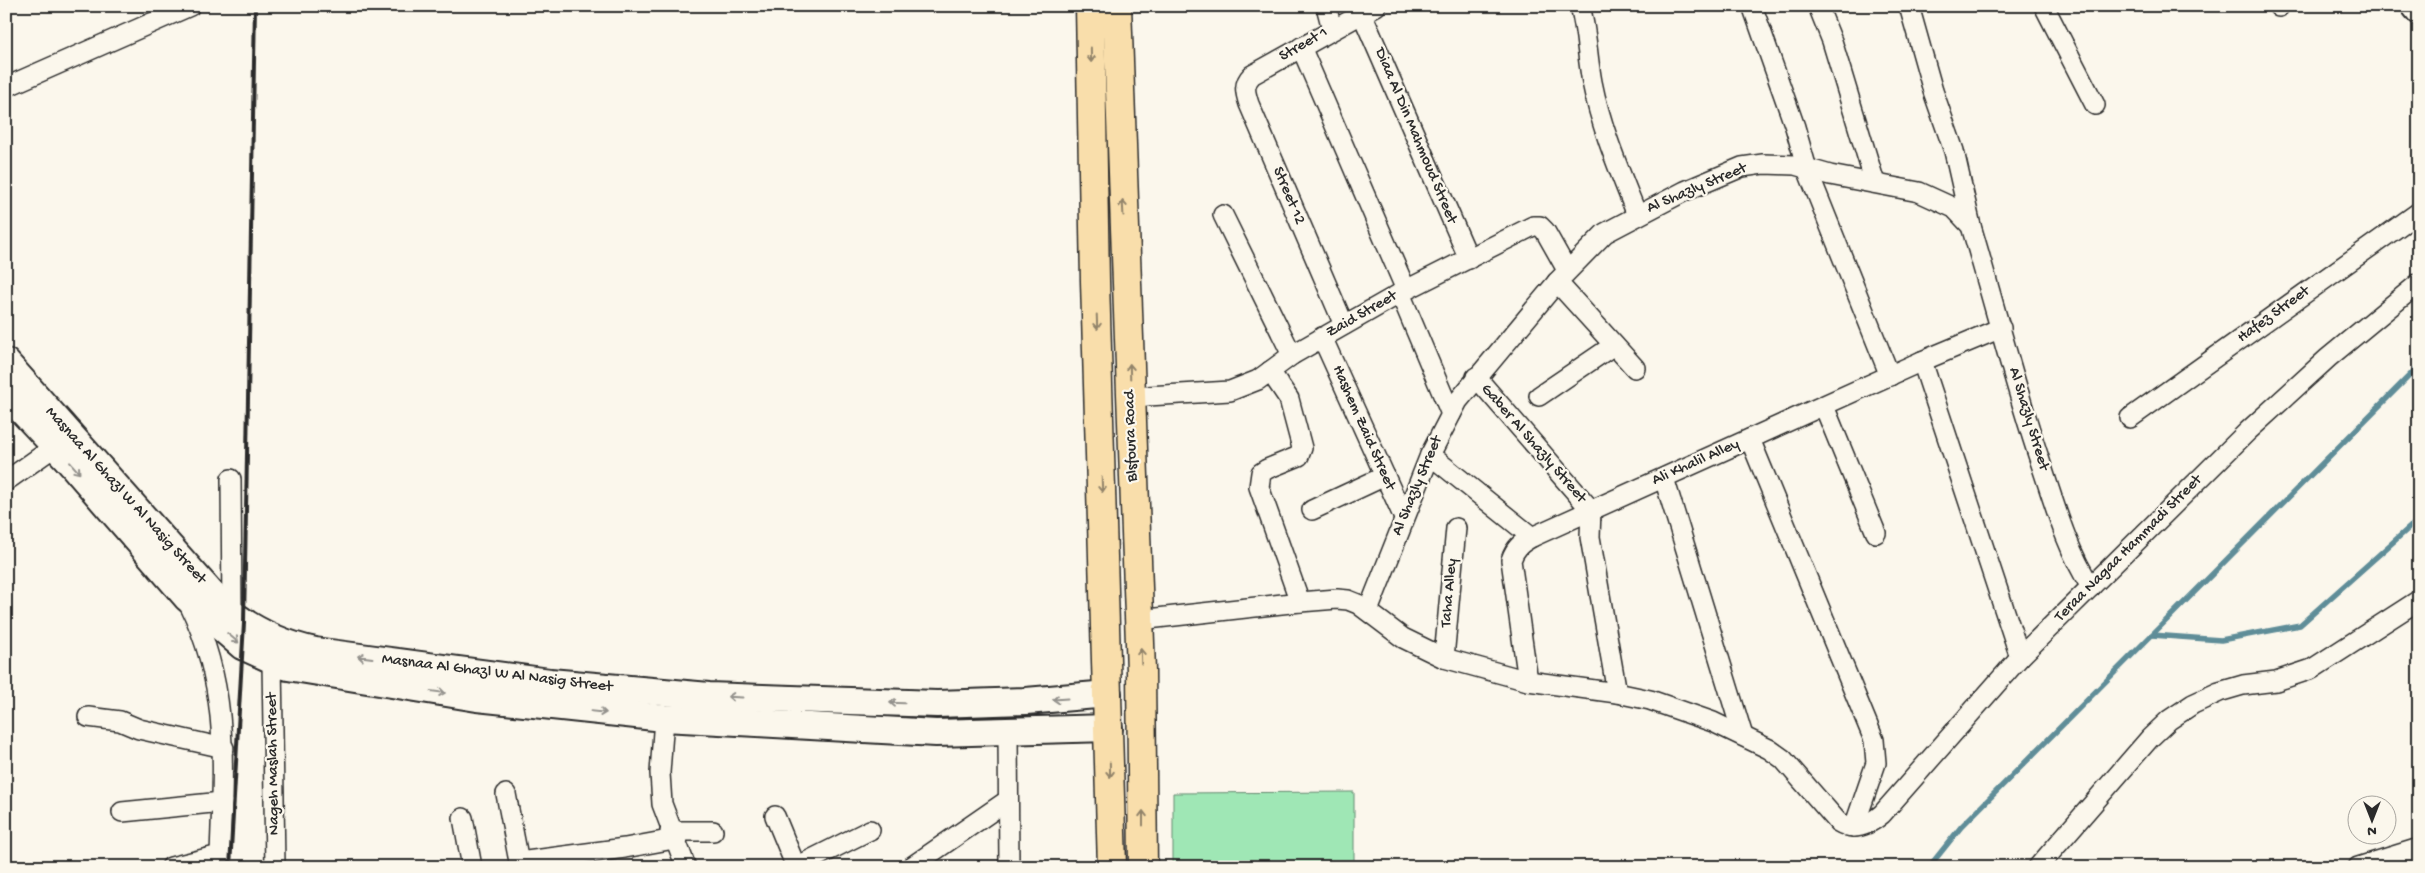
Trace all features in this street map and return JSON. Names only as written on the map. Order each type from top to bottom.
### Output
[{"type":"main road","name":"Blsfoura Road","points":[[1090,6],[1095,281],[1112,867]]},
{"type":"main road","name":"Blsfoura Road","points":[[1117,6],[1139,620],[1143,867]]},
{"type":"main road","points":[[2415,6],[2419,11]]},
{"type":"main road","points":[[1095,281],[1126,280]]},
{"type":"main road","name":"Masnaa Al Ghazl W Al Nasig Street","points":[[9,378],[63,440],[187,598],[242,646],[272,661],[305,672],[404,675],[550,695],[664,718],[936,733],[1109,728]]},
{"type":"main road","name":"Masnaa Al Ghazl W Al Nasig Street","points":[[63,440],[232,614],[266,636],[290,645],[404,675]]},
{"type":"main road","name":"Masnaa Al Ghazl W Al Nasig Street","points":[[550,695],[630,690],[789,700],[937,704],[1026,701],[1108,694]]},
{"type":"main road","points":[[788,726],[789,700]]},
{"type":"main road","points":[[936,733],[937,704]]},
{"type":"street","points":[[6,87],[190,6]]},
{"type":"street","points":[[1326,6],[1332,30]]},
{"type":"street","points":[[1580,6],[1599,110],[1636,216]]},
{"type":"street","points":[[1818,6],[1832,41],[1875,184]]},
{"type":"street","points":[[1909,6],[1933,91],[1954,152],[1971,226]]},
{"type":"street","points":[[2044,6],[2095,105]]},
{"type":"street","name":"Street 1","points":[[1259,71],[1369,10]]},
{"type":"street","name":"Diaa Al Din Mahmoud Street","points":[[1369,10],[1469,259]]},
{"type":"street","points":[[1754,11],[1795,127],[1807,169],[1890,376]]},
{"type":"street","points":[[1301,48],[1403,292],[1451,414]]},
{"type":"street","name":"Street 12","points":[[1259,71],[1246,81],[1244,88],[1246,96],[1344,325]]},
{"type":"street","name":"Al Shazly Street","points":[[1368,611],[1430,455],[1451,414],[1476,377],[1562,276],[1605,232],[1685,191],[1742,167],[1782,164],[1920,192],[1954,208],[1971,226],[2032,437],[2066,539],[2078,566],[2091,586]]},
{"type":"street","name":"Hafez Street","points":[[2130,418],[2419,212]]},
{"type":"street","points":[[1223,215],[1292,355]]},
{"type":"street","name":"Zaid Street","points":[[1131,398],[1230,391],[1244,387],[1322,337],[1403,292],[1534,226],[1540,226],[1545,231],[1562,276]]},
{"type":"street","points":[[1562,276],[1614,345],[1635,368]]},
{"type":"street","name":"Teraa Nagaa Hammadi Street","points":[[1854,827],[1874,821],[1882,814],[2020,657],[2248,431],[2328,358],[2419,283]]},
{"type":"street","name":"Ali Khalil Alley","points":[[1528,681],[1511,560],[1514,551],[1532,536],[1922,361],[2001,328]]},
{"type":"street","name":"Hashem Zaid Street","points":[[1322,337],[1404,518]]},
{"type":"street","points":[[1539,396],[1614,345]]},
{"type":"street","points":[[1922,361],[2020,657]]},
{"type":"street","points":[[1270,371],[1288,399],[1302,448],[1299,456],[1267,468],[1261,473],[1259,487],[1300,602]]},
{"type":"street","name":"Gaber Al Shazly Street","points":[[1476,377],[1591,510]]},
{"type":"street","points":[[1824,406],[1876,534]]},
{"type":"street","points":[[1139,620],[1300,602],[1348,600],[1368,611],[1403,638],[1444,658],[1528,681],[1617,693],[1682,710],[1743,736],[1770,749],[1783,759],[1838,822],[1845,826],[1854,827],[1876,763],[1874,740],[1750,439]]},
{"type":"street","points":[[6,481],[63,440]]},
{"type":"street","points":[[1430,455],[1532,536]]},
{"type":"street","points":[[1312,510],[1385,476]]},
{"type":"street","points":[[1664,478],[1743,736]]},
{"type":"street","points":[[231,479],[232,614]]},
{"type":"street","points":[[1591,510],[1590,537],[1617,693]]},
{"type":"street","name":"Taha Alley","points":[[1444,658],[1456,528]]},
{"type":"street","points":[[171,867],[219,861],[224,748],[216,680],[206,645],[187,598]]},
{"type":"street","points":[[2038,867],[2150,738],[2169,720],[2194,704],[2220,692],[2243,685],[2276,681],[2312,670],[2419,600]]},
{"type":"street","name":"Nageh Maslah Street","points":[[272,661],[275,867]]},
{"type":"street","points":[[88,717],[120,721],[139,729],[224,748]]},
{"type":"street","points":[[664,718],[660,788],[662,804],[672,835],[686,867]]},
{"type":"street","points":[[1008,732],[1008,867]]},
{"type":"street","points":[[506,794],[519,864],[625,848],[672,835],[713,831]]},
{"type":"street","points":[[911,867],[1008,800]]},
{"type":"street","points":[[122,812],[222,802]]},
{"type":"street","points":[[775,816],[796,867],[870,830]]},
{"type":"street","points":[[463,818],[472,867]]},
{"type":"street","points":[[2358,867],[2392,862],[2419,848]]},
{"type":"green space","points":[[1354,792],[1354,867],[1173,867],[1173,793]]},
{"type":"waterway","points":[[1929,867],[1961,827],[2419,366]]},
{"type":"waterway","points":[[2152,635],[2221,640],[2300,625],[2419,519]]},
{"type":"railway","points":[[230,867],[244,623],[255,6]]}]
